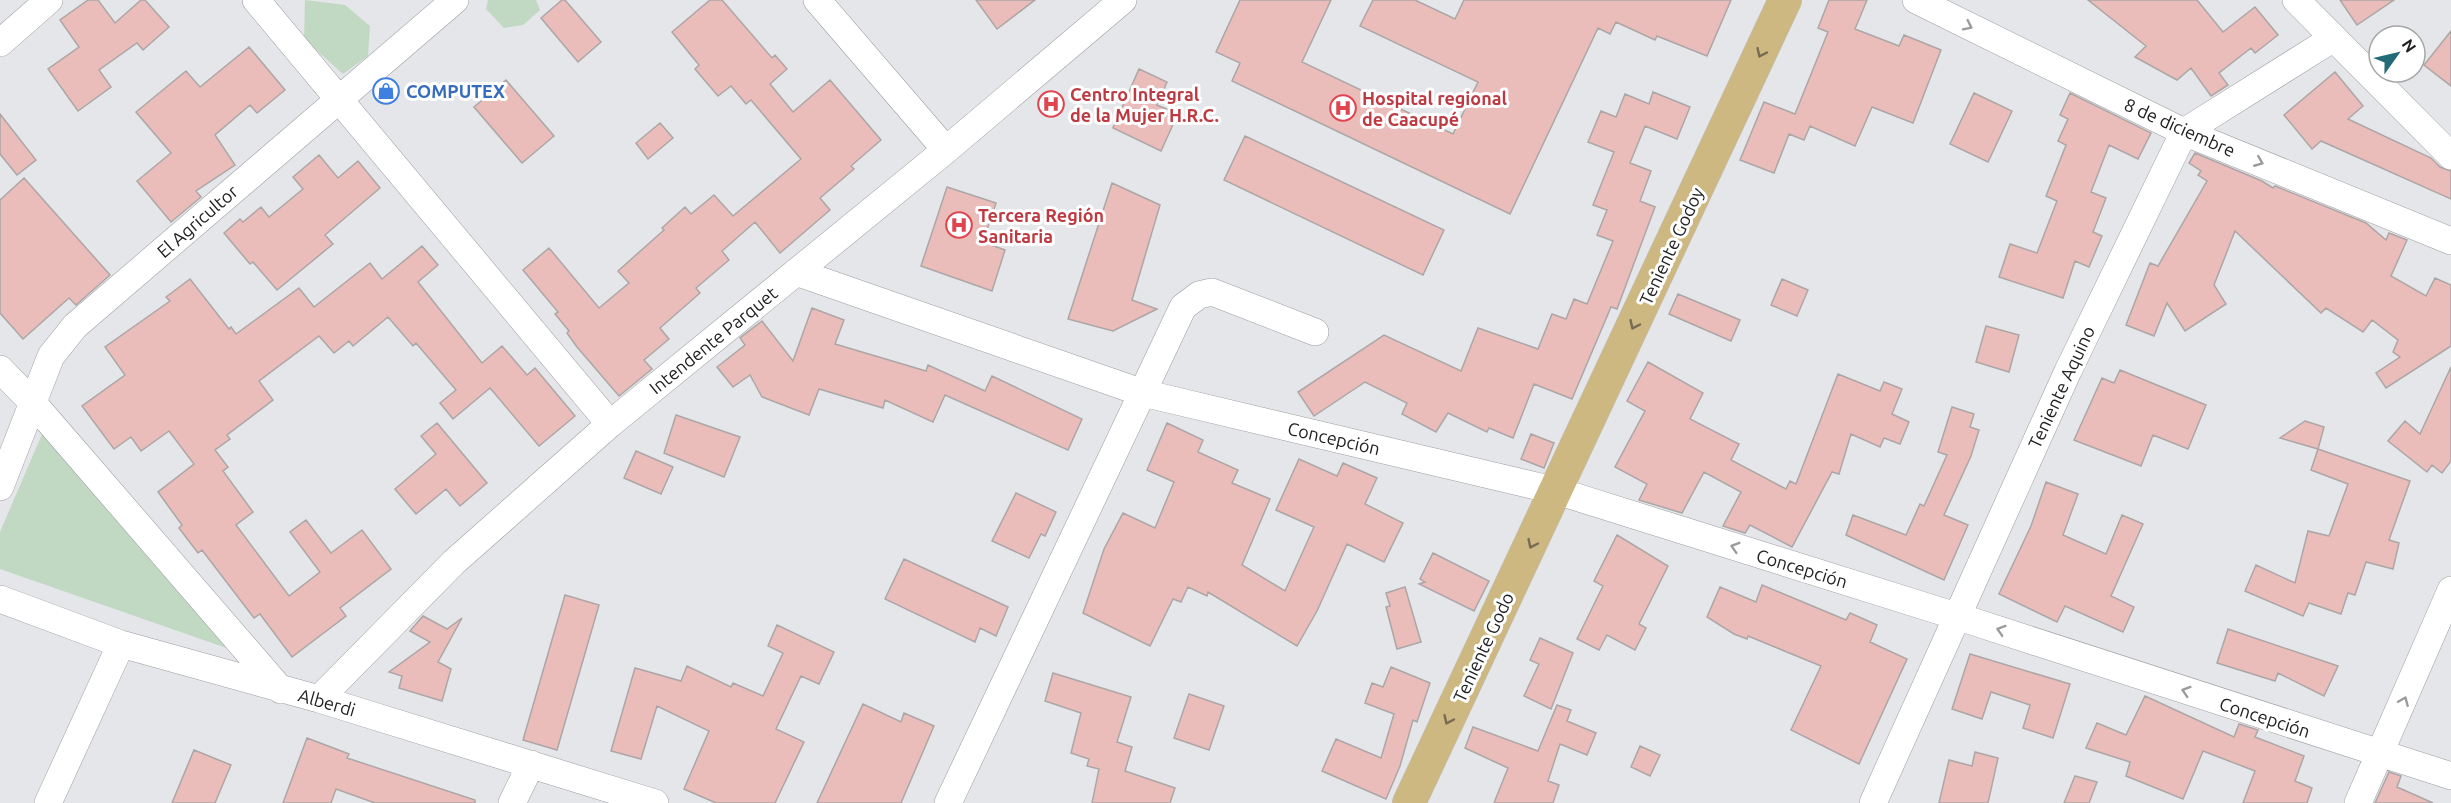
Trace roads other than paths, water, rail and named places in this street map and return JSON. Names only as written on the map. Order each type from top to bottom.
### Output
[{"type":"main road","name":"Teniente Godoy","points":[[1557,491],[1785,0]]},
{"type":"main road","name":"Teniente Godo","points":[[1409,803],[1557,491]]},
{"type":"street","points":[[0,43],[49,0]]},
{"type":"street","points":[[256,0],[610,424]]},
{"type":"street","name":"El Agricultor","points":[[0,487],[51,356],[75,326],[455,0]]},
{"type":"street","points":[[817,0],[946,150]]},
{"type":"street","name":"Intendente Parquet","points":[[319,699],[454,562],[610,424],[946,150],[1123,0]]},
{"type":"street","name":"8 de diciembre","points":[[1916,0],[2184,132],[2451,241]]},
{"type":"street","points":[[2296,0],[2332,39],[2451,156]]},
{"type":"street","points":[[2184,132],[2332,39]]},
{"type":"street","name":"Teniente Aquino","points":[[1873,803],[2068,371],[2184,132]]},
{"type":"street","name":"Concepción","points":[[796,272],[1143,393],[1557,491],[1956,616],[2451,776]]},
{"type":"street","points":[[948,803],[1183,307],[1198,295],[1212,292],[1315,332]]},
{"type":"street","points":[[0,369],[33,403],[281,690]]},
{"type":"street","points":[[2358,803],[2381,755],[2451,590]]},
{"type":"street","name":"Alberdi","points":[[0,599],[121,644],[319,699],[656,803]]},
{"type":"street","points":[[48,803],[121,644]]},
{"type":"street","points":[[512,803],[531,764]]},
{"type":"place","name":"COMPUTEX","points":[[386,91]]},
{"type":"place","name":"Centro Integral de la Mujer H.R.C.","points":[[1051,104]]},
{"type":"place","name":"Hospital regional de Caacupé","points":[[1343,108]]},
{"type":"place","name":"Tercera Región Sanitaria","points":[[959,225]]}]
